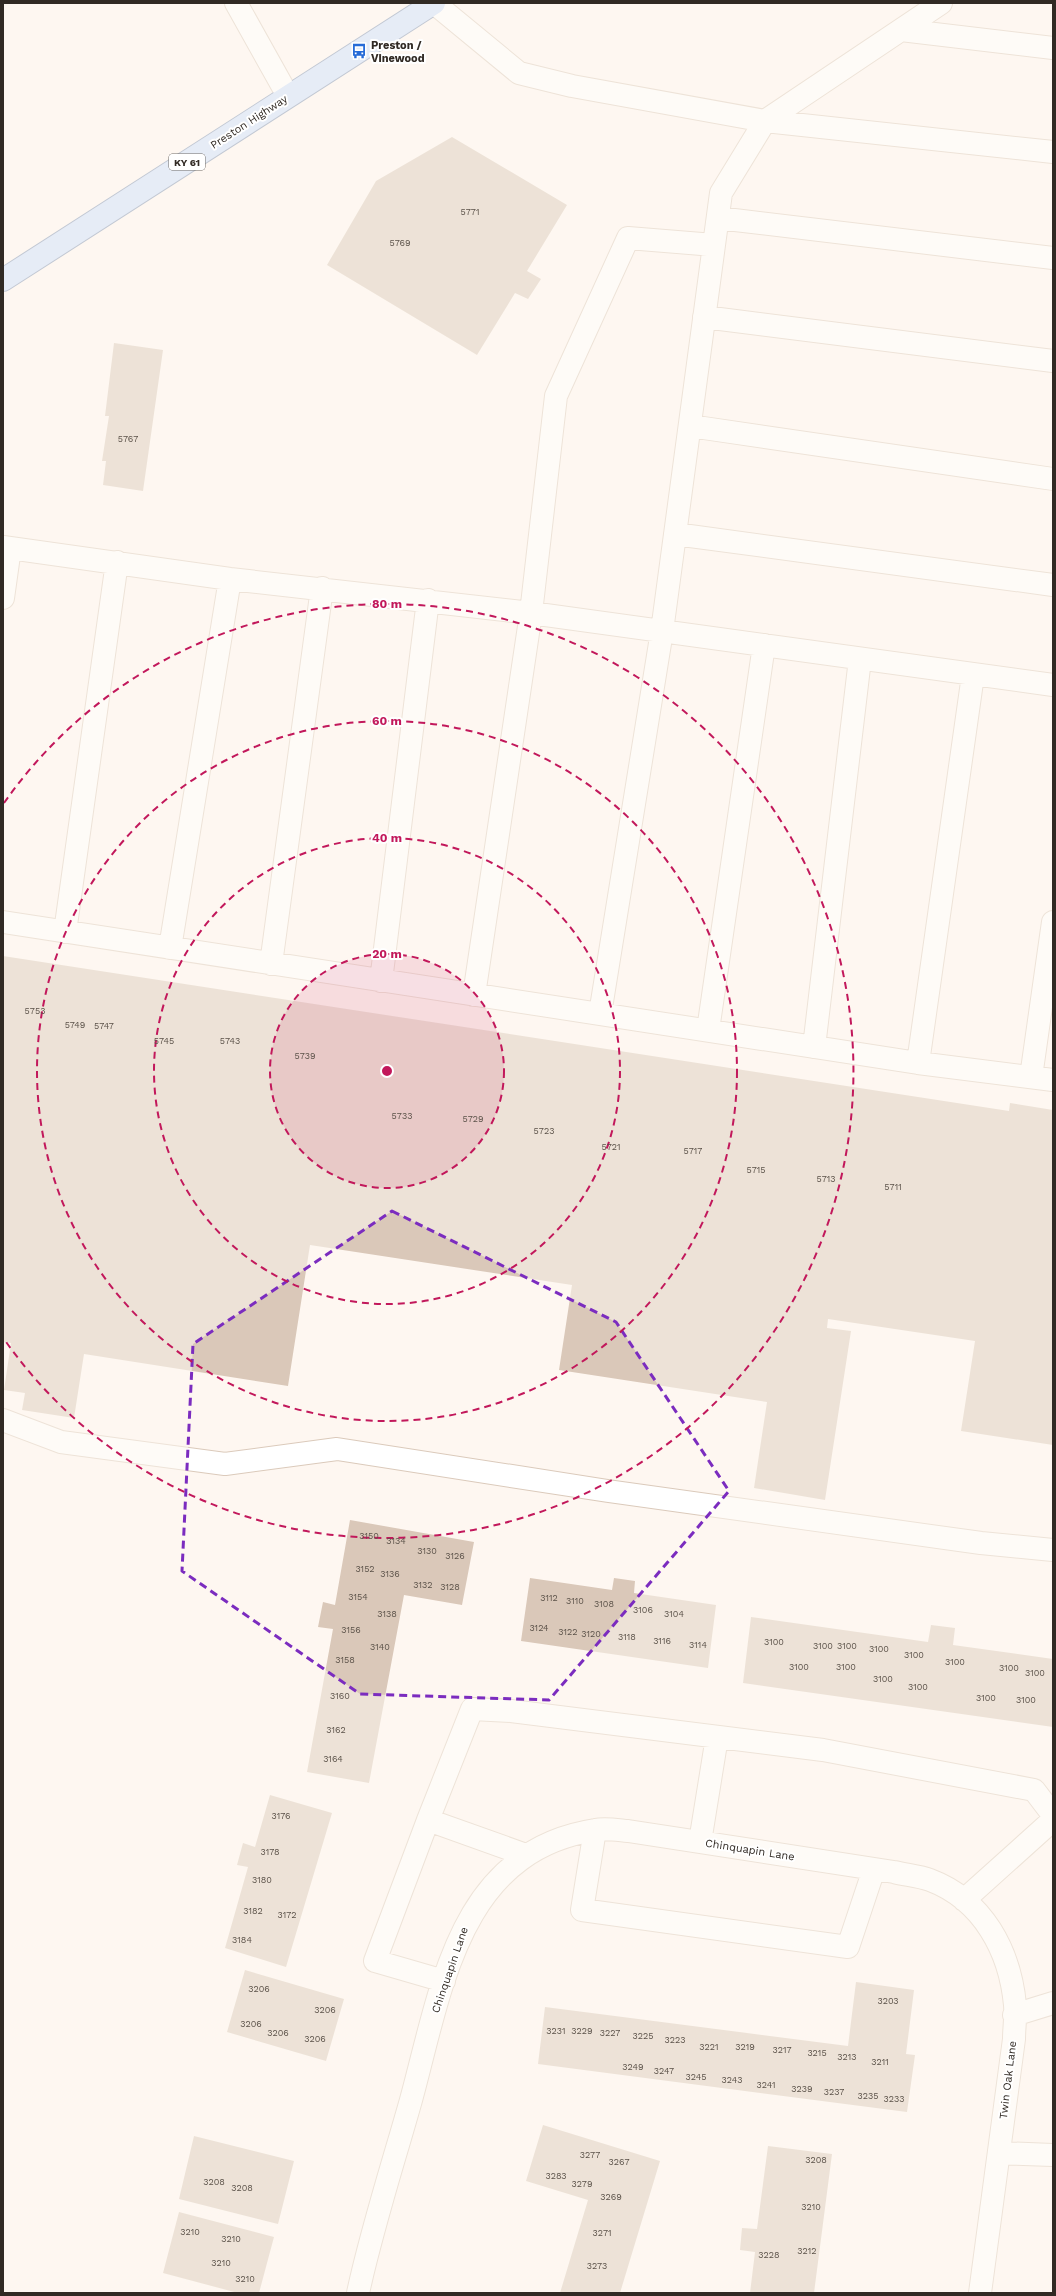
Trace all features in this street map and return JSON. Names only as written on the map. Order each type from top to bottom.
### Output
[{"type":"main road","name":"Preston Highway","points":[[3,280],[434,3]]},
{"type":"street","points":[[236,3],[288,96]]},
{"type":"street","points":[[434,3],[519,73],[572,86],[765,121],[1053,152]]},
{"type":"street","points":[[600,1014],[662,631],[721,193],[765,121],[941,3]]},
{"type":"street","points":[[901,30],[1053,48]]},
{"type":"street","points":[[718,218],[1053,258]]},
{"type":"street","points":[[474,995],[532,613],[556,396],[628,238],[714,245]]},
{"type":"street","points":[[704,317],[1053,361]]},
{"type":"street","points":[[690,426],[1053,478]]},
{"type":"street","points":[[675,534],[1053,585]]},
{"type":"street","points":[[3,598],[7,547],[230,579],[322,588],[532,613],[1053,685]]},
{"type":"street","points":[[65,932],[117,562]]},
{"type":"street","points":[[170,948],[230,579]]},
{"type":"street","points":[[271,964],[322,588]]},
{"type":"street","points":[[381,981],[428,600]]},
{"type":"street","points":[[708,1030],[764,645]]},
{"type":"street","points":[[814,1047],[860,658]]},
{"type":"street","points":[[918,1063],[974,674]]},
{"type":"street","points":[[3,922],[918,1063],[1053,1080]]},
{"type":"street","points":[[1031,1077],[1053,922]]},
{"type":"street","points":[[3,1420],[61,1442],[225,1464],[338,1449],[616,1492],[981,1543],[1053,1550]]},
{"type":"street","points":[[444,1981],[375,1961],[472,1709],[511,1711],[823,1750],[1034,1790],[1053,1815]]},
{"type":"street","points":[[700,1842],[717,1737]]},
{"type":"street","points":[[428,1820],[526,1855]]},
{"type":"street","points":[[956,1894],[1053,1820]]},
{"type":"street","points":[[595,1830],[582,1910],[848,1947],[874,1869]]},
{"type":"street","name":"Chinquapin Lane","points":[[358,2293],[444,1981],[466,1923],[484,1894],[508,1869],[526,1855],[536,1849],[564,1838],[595,1830],[628,1831],[874,1869],[929,1880],[956,1894]]},
{"type":"street","name":"Twin Oak Lane","points":[[956,1894],[975,1907],[991,1927],[1003,1953],[1011,1981],[1014,2015],[1014,2039],[980,2293]]},
{"type":"street","points":[[1014,2015],[1053,2003]]},
{"type":"street","points":[[999,2153],[1053,2154]]},
{"type":"highlighted area","points":[[392,1211],[616,1322],[729,1491],[549,1700],[360,1694],[182,1571],[193,1344]]},
{"type":"building","points":[[452,137],[567,205],[527,271],[541,279],[528,299],[515,293],[477,355],[327,265],[376,181]]},
{"type":"building","points":[[114,343],[163,350],[143,491],[103,485],[106,461],[102,461],[109,416],[105,416]]},
{"type":"building","points":[[3,956],[1009,1111],[1010,1103],[1053,1110],[1053,1445],[961,1431],[975,1341],[828,1319],[827,1328],[851,1331],[825,1500],[754,1488],[767,1402],[559,1370],[572,1285],[310,1245],[288,1386],[84,1354],[74,1418],[22,1410],[25,1393],[4,1390],[11,1343],[3,1342]]},
{"type":"building","points":[[350,1520],[474,1542],[462,1605],[404,1595],[369,1783],[307,1772],[333,1629],[318,1627],[323,1602],[335,1605]]},
{"type":"building","points":[[530,1578],[612,1590],[614,1578],[635,1581],[634,1593],[716,1605],[708,1668],[521,1641]]},
{"type":"building","points":[[751,1617],[928,1642],[931,1625],[955,1628],[953,1645],[1053,1659],[1053,1727],[743,1683]]},
{"type":"building","points":[[270,1795],[332,1813],[286,1967],[225,1948],[248,1867],[237,1865],[243,1843],[255,1847]]},
{"type":"building","points":[[245,1970],[344,1999],[326,2061],[227,2032]]},
{"type":"building","points":[[856,1982],[914,1990],[906,2054],[915,2055],[907,2112],[538,2064],[545,2007],[848,2046]]},
{"type":"building","points":[[543,2125],[660,2161],[620,2293],[560,2293],[588,2200],[526,2181]]},
{"type":"building","points":[[194,2136],[294,2161],[278,2224],[179,2199]]},
{"type":"building","points":[[768,2146],[832,2154],[814,2293],[750,2293],[755,2252],[740,2250],[742,2228],[757,2229]]},
{"type":"building","points":[[179,2212],[274,2237],[259,2293],[238,2293],[163,2273]]},
{"type":"place","name":"Preston / Vinewood","points":[[359,51]]}]
